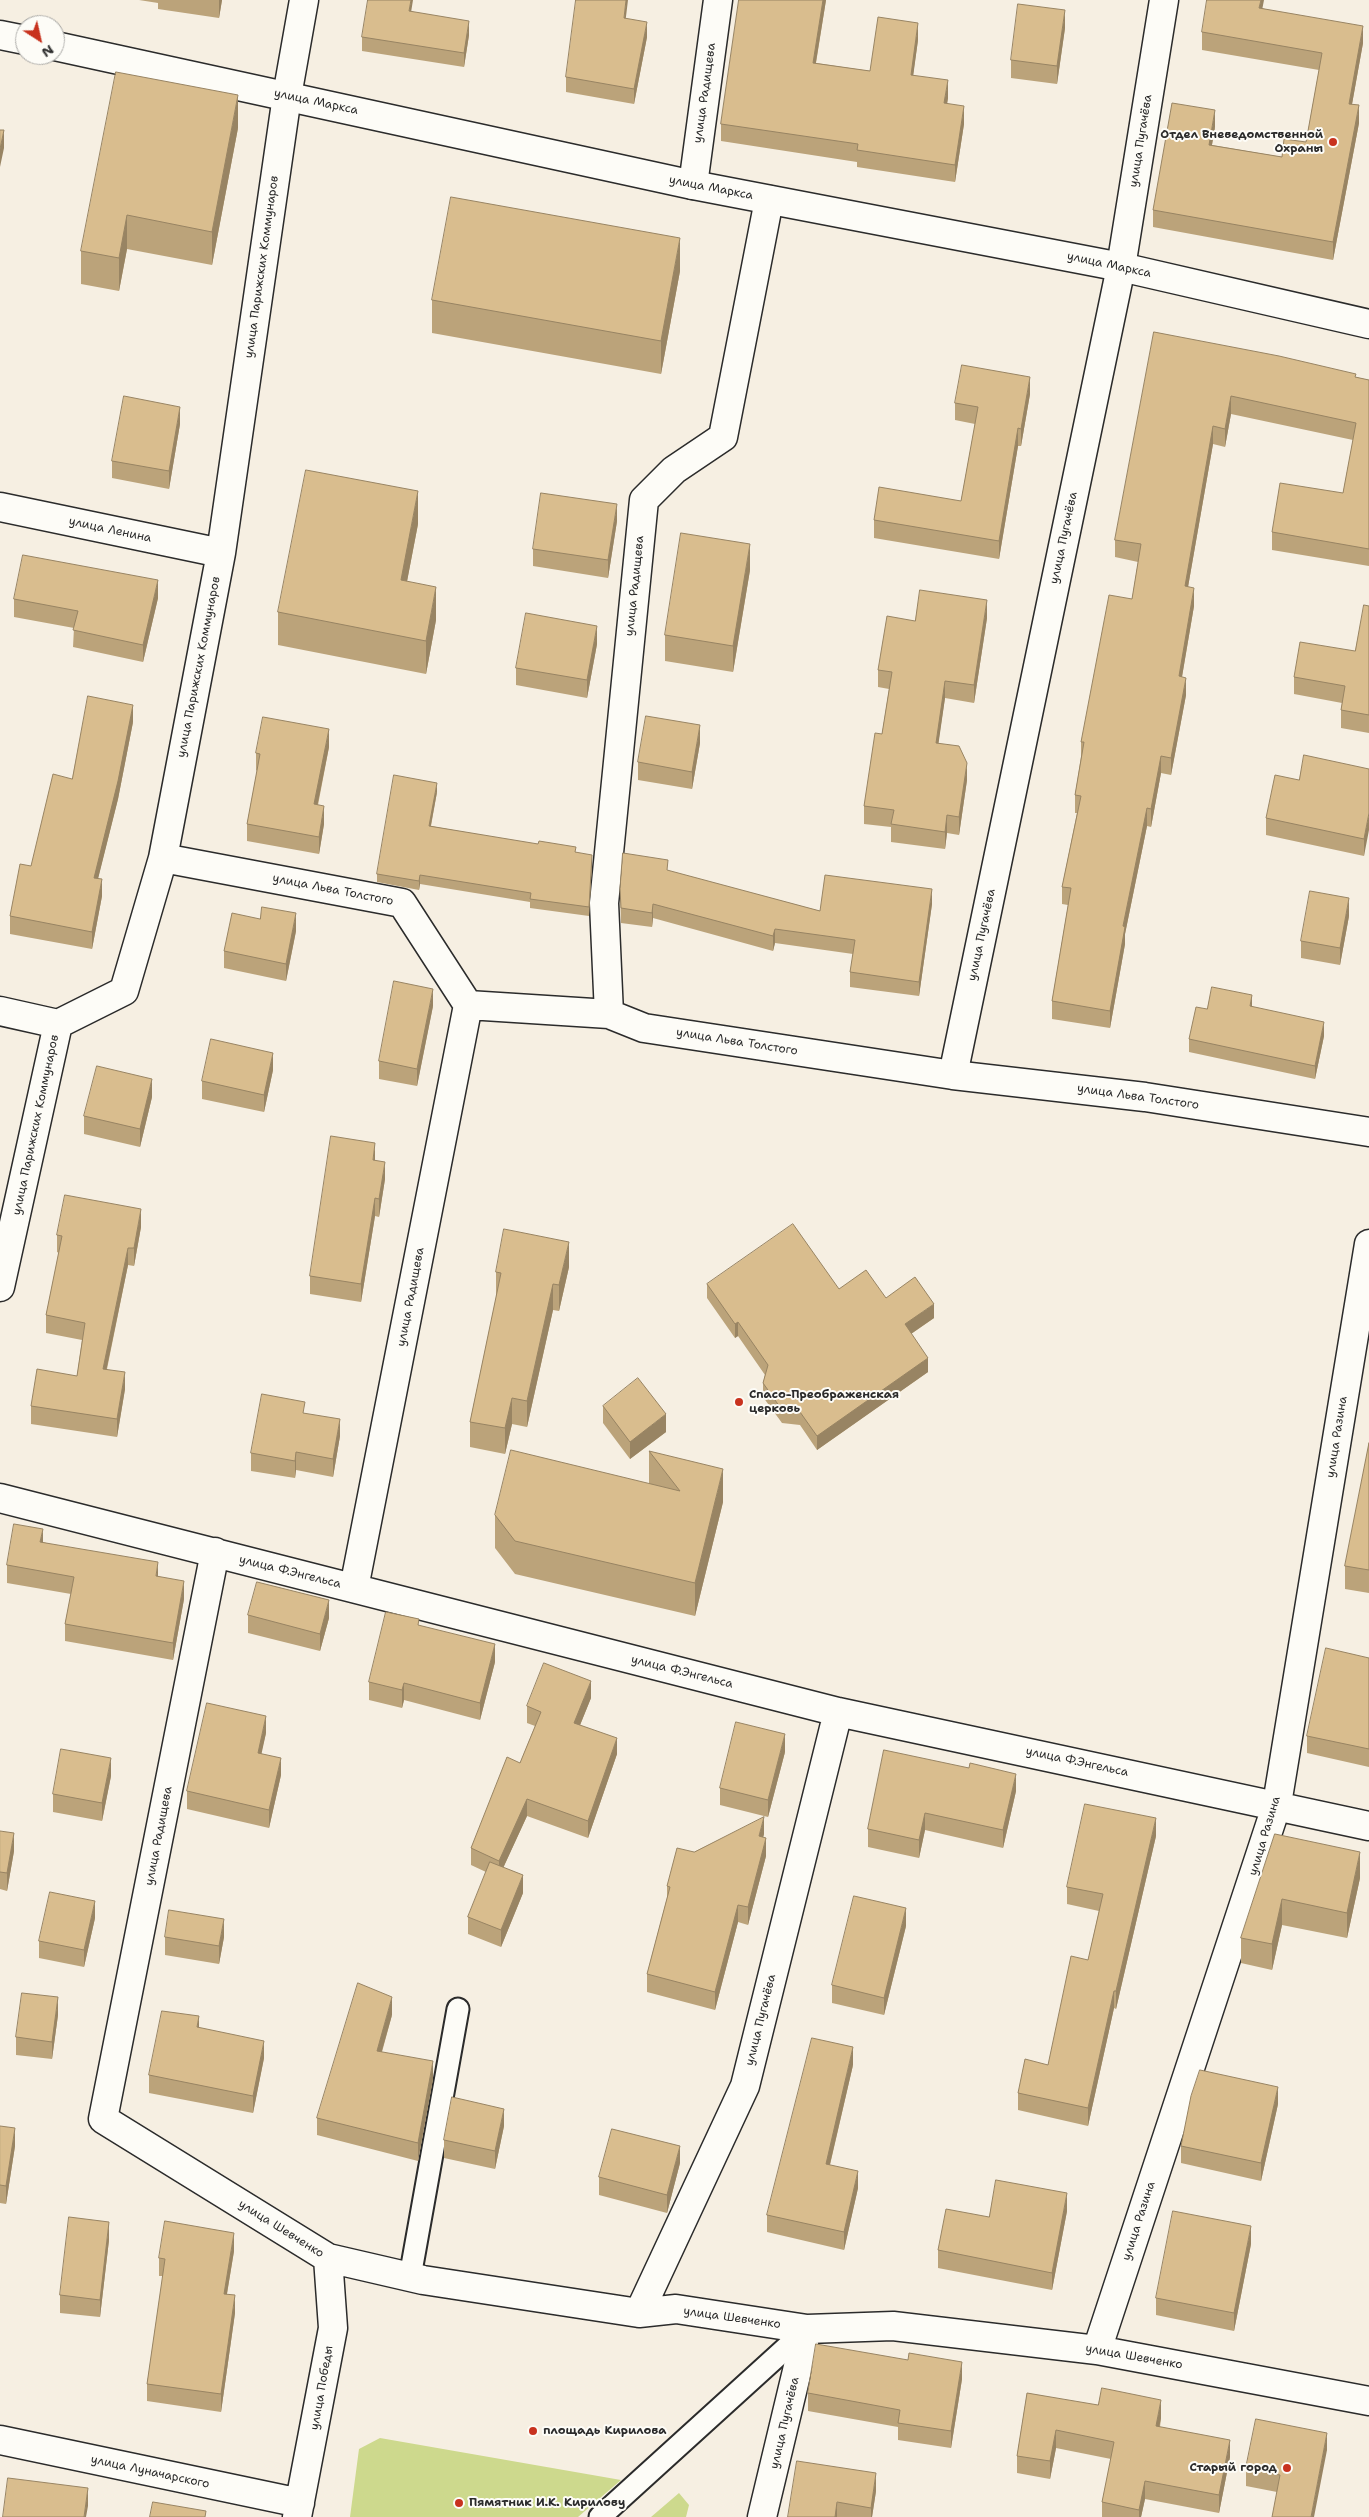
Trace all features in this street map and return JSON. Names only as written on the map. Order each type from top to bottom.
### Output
[{"type":"street","name":"улица Парижских Коммунаров","points":[[0,1287],[58,1024],[124,991],[163,858],[221,553],[287,96],[304,0]]},
{"type":"street","name":"улица Радищева","points":[[693,185],[718,0]]},
{"type":"street","name":"улица Пугачёва","points":[[953,1075],[1120,267],[1164,0]]},
{"type":"street","points":[[0,35],[15,38]]},
{"type":"street","name":"улица Маркса","points":[[65,48],[693,185],[1120,267],[1369,324]]},
{"type":"street","name":"улица Радищева","points":[[610,1014],[604,902],[644,500],[674,470],[723,437],[769,200]]},
{"type":"street","name":"улица Ленина","points":[[0,507],[221,553]]},
{"type":"street","name":"улица Льва Толстого","points":[[163,858],[402,903],[468,1005],[610,1014],[644,1028],[953,1075],[1145,1097],[1369,1132]]},
{"type":"street","name":"улица Радищева","points":[[354,1588],[468,1005]]},
{"type":"street","points":[[0,1011],[58,1024]]},
{"type":"street","name":"улица Разина","points":[[1097,2350],[1277,1804],[1369,1244]]},
{"type":"street","name":"улица Ф.Энгельса","points":[[0,1498],[838,1712],[1277,1804],[1369,1826]]},
{"type":"street","name":"улица Радищева","points":[[103,2119],[215,1552]]},
{"type":"street","name":"улица Пугачёва","points":[[639,2313],[745,2086],[838,1712]]},
{"type":"street","name":"улица Шевченко","points":[[103,2119],[328,2258],[410,2277],[639,2313],[676,2309],[807,2329],[893,2326],[1097,2350],[1369,2401]]},
{"type":"street","name":"улица Победы","points":[[299,2510],[333,2328],[328,2258]]},
{"type":"street","name":"улица Пугачёва","points":[[762,2517],[807,2329]]},
{"type":"street","name":"улица Луначарского","points":[[0,2440],[299,2510]]},
{"type":"lane","points":[[410,2277],[458,2009]]},
{"type":"lane","points":[[600,2517],[807,2329]]},
{"type":"green space","points":[[380,2438],[621,2480],[578,2517],[350,2517],[359,2449]]},
{"type":"green space","points":[[679,2493],[689,2505],[686,2517],[651,2517]]},
{"type":"building","points":[[368,0],[411,0],[409,11],[469,21],[464,53],[362,37]]},
{"type":"building","points":[[576,0],[626,0],[624,18],[647,22],[634,89],[566,77]]},
{"type":"building","points":[[739,0],[823,0],[813,63],[870,71],[878,17],[918,23],[911,75],[948,80],[944,103],[964,106],[955,165],[857,150],[858,144],[721,124]]},
{"type":"building","name":"Отдел Вневедомственной Охраны","points":[[1207,0],[1261,0],[1259,8],[1363,26],[1349,104],[1359,105],[1333,242],[1153,210],[1172,103],[1215,110],[1209,145],[1282,157],[1284,139],[1306,142],[1322,53],[1202,32]]},
{"type":"building","points":[[1018,4],[1065,10],[1057,66],[1011,60]]},
{"type":"building","points":[[116,72],[238,95],[212,232],[127,215],[119,258],[81,251]]},
{"type":"building","points":[[0,130],[4,130],[0,149]]},
{"type":"building","points":[[451,197],[680,238],[661,341],[432,300]]},
{"type":"building","points":[[1154,332],[1279,356],[1356,374],[1355,377],[1369,380],[1369,549],[1272,532],[1280,483],[1343,493],[1356,423],[1231,396],[1225,429],[1213,426],[1185,586],[1194,588],[1179,676],[1186,678],[1171,758],[1161,756],[1151,809],[1147,808],[1123,926],[1125,927],[1110,1011],[1052,1001],[1071,888],[1062,887],[1081,796],[1075,795],[1084,742],[1081,742],[1109,595],[1132,599],[1141,544],[1115,540]]},
{"type":"building","points":[[962,365],[1030,377],[1021,429],[1018,428],[999,541],[874,520],[879,487],[961,501],[978,407],[955,403]]},
{"type":"building","points":[[124,396],[180,407],[169,471],[112,461]]},
{"type":"building","points":[[306,470],[418,491],[401,580],[436,587],[426,641],[278,612]]},
{"type":"building","points":[[541,493],[617,504],[608,560],[533,549]]},
{"type":"building","points":[[681,533],[750,544],[733,646],[665,635]]},
{"type":"building","points":[[23,555],[158,580],[143,645],[73,630],[78,611],[14,599]]},
{"type":"building","points":[[920,590],[987,600],[974,685],[945,681],[936,743],[959,746],[967,763],[959,817],[947,815],[945,832],[891,824],[894,810],[864,806],[875,733],[882,734],[892,672],[878,670],[887,616],[915,621]]},
{"type":"building","points":[[1364,605],[1369,606],[1369,715],[1341,710],[1345,686],[1294,677],[1300,642],[1355,651]]},
{"type":"building","points":[[526,613],[597,626],[587,680],[516,668]]},
{"type":"building","points":[[88,696],[133,705],[118,781],[94,878],[102,879],[92,932],[10,916],[20,864],[31,866],[53,774],[72,779]]},
{"type":"building","points":[[646,716],[700,725],[692,772],[638,762]]},
{"type":"building","points":[[263,717],[329,729],[314,804],[324,806],[319,837],[247,824],[260,754],[256,753]]},
{"type":"building","points":[[1304,755],[1369,769],[1369,813],[1364,839],[1266,818],[1275,775],[1299,780]]},
{"type":"building","points":[[394,775],[437,783],[429,826],[538,844],[539,841],[576,847],[575,852],[592,855],[589,907],[530,899],[531,893],[420,875],[419,881],[377,874]]},
{"type":"building","points":[[623,853],[668,860],[667,870],[820,911],[825,875],[932,889],[919,982],[850,972],[855,940],[775,929],[773,936],[653,904],[652,913],[621,908],[620,889]]},
{"type":"building","points":[[1310,891],[1349,898],[1340,948],[1301,941]]},
{"type":"building","points":[[262,907],[296,913],[286,964],[224,951],[232,913],[260,919]]},
{"type":"building","points":[[394,981],[433,989],[417,1069],[379,1061]]},
{"type":"building","points":[[1212,987],[1252,995],[1250,1006],[1324,1022],[1315,1066],[1189,1039],[1196,1007],[1207,1009]]},
{"type":"building","points":[[211,1039],[273,1053],[264,1095],[202,1081]]},
{"type":"building","points":[[97,1066],[152,1079],[140,1129],[84,1116]]},
{"type":"building","points":[[331,1136],[375,1143],[373,1160],[385,1162],[379,1199],[375,1198],[361,1284],[310,1276]]},
{"type":"building","points":[[65,1195],[141,1209],[134,1248],[128,1248],[103,1369],[125,1372],[117,1419],[31,1406],[37,1369],[77,1376],[85,1323],[46,1315],[62,1236],[57,1235]]},
{"type":"building","points":[[793,1224],[839,1289],[866,1270],[886,1298],[915,1277],[934,1304],[905,1324],[928,1358],[817,1436],[800,1412],[782,1410],[763,1383],[768,1365],[738,1322],[735,1324],[707,1284]]},
{"type":"building","points":[[504,1229],[569,1242],[559,1285],[553,1284],[527,1401],[512,1398],[505,1428],[470,1422],[501,1273],[496,1272]]},
{"type":"building","points":[[638,1378],[666,1414],[630,1442],[603,1406]]},
{"type":"building","points":[[262,1394],[305,1402],[303,1413],[340,1419],[333,1459],[296,1452],[295,1461],[251,1453]]},
{"type":"building","points":[[1369,1443],[1369,1570],[1345,1566]]},
{"type":"building","points":[[511,1450],[680,1491],[649,1451],[723,1469],[695,1583],[515,1541],[495,1515]]},
{"type":"building","points":[[14,1524],[43,1529],[40,1542],[158,1562],[156,1576],[184,1581],[173,1643],[65,1624],[74,1577],[7,1565]]},
{"type":"building","points":[[257,1582],[329,1600],[320,1634],[248,1615]]},
{"type":"building","points":[[386,1612],[419,1619],[418,1625],[495,1644],[480,1703],[404,1683],[402,1690],[369,1682]]},
{"type":"building","points":[[1326,1648],[1369,1658],[1369,1749],[1307,1736]]},
{"type":"building","points":[[544,1663],[591,1681],[574,1723],[617,1738],[588,1821],[527,1799],[499,1861],[471,1848],[507,1757],[520,1763],[541,1712],[527,1706]]},
{"type":"building","points":[[207,1703],[266,1716],[258,1753],[281,1758],[269,1810],[187,1791]]},
{"type":"building","points":[[736,1722],[785,1734],[768,1800],[720,1788]]},
{"type":"building","points":[[61,1749],[111,1758],[102,1803],[53,1794]]},
{"type":"building","points":[[884,1750],[969,1768],[970,1763],[1016,1774],[1003,1830],[925,1813],[919,1840],[868,1829]]},
{"type":"building","points":[[1085,1804],[1156,1818],[1088,2108],[1018,2093],[1025,2059],[1048,2065],[1071,1956],[1088,1960],[1103,1894],[1067,1887]]},
{"type":"building","points":[[764,1817],[759,1836],[766,1838],[748,1907],[738,1905],[715,1992],[647,1974],[670,1887],[667,1886],[677,1848],[694,1852]]},
{"type":"building","points":[[0,1831],[14,1833],[7,1873],[0,1872]]},
{"type":"building","points":[[1275,1834],[1360,1852],[1347,1913],[1282,1899],[1272,1944],[1241,1938]]},
{"type":"building","points":[[490,1862],[523,1875],[501,1930],[468,1917]]},
{"type":"building","points":[[50,1892],[95,1901],[84,1950],[39,1941]]},
{"type":"building","points":[[854,1896],[906,1908],[884,1998],[832,1985]]},
{"type":"building","points":[[169,1910],[224,1919],[219,1946],[165,1937]]},
{"type":"building","points":[[358,1983],[392,1997],[377,2051],[433,2061],[418,2143],[317,2118]]},
{"type":"building","points":[[22,1993],[58,1997],[52,2042],[16,2037]]},
{"type":"building","points":[[162,2011],[199,2016],[197,2027],[264,2041],[253,2096],[149,2075]]},
{"type":"building","points":[[812,2038],[853,2047],[826,2164],[858,2171],[844,2232],[767,2215]]},
{"type":"building","points":[[1200,2070],[1278,2087],[1261,2163],[1181,2146],[1191,2096]]},
{"type":"building","points":[[452,2097],[504,2109],[495,2151],[444,2140]]},
{"type":"building","points":[[0,2126],[15,2128],[6,2186],[0,2185]]},
{"type":"building","points":[[612,2129],[680,2146],[667,2195],[599,2177]]},
{"type":"building","points":[[996,2180],[1067,2193],[1052,2273],[938,2250],[946,2209],[989,2217]]},
{"type":"building","points":[[1173,2211],[1251,2226],[1234,2313],[1156,2298]]},
{"type":"building","points":[[69,2217],[109,2222],[100,2300],[60,2295]]},
{"type":"building","points":[[165,2221],[234,2233],[224,2294],[235,2295],[221,2394],[147,2384],[165,2259],[159,2258]]},
{"type":"building","points":[[816,2344],[908,2360],[909,2353],[962,2362],[951,2431],[898,2423],[900,2410],[808,2393]]},
{"type":"building","points":[[1102,2388],[1161,2400],[1156,2426],[1230,2440],[1219,2495],[1145,2481],[1139,2510],[1102,2502],[1114,2442],[1056,2430],[1050,2461],[1017,2456],[1027,2393],[1098,2405]]},
{"type":"building","name":"Старый город","points":[[1256,2419],[1327,2433],[1311,2517],[1272,2517],[1280,2475],[1246,2468]]},
{"type":"building","points":[[797,2461],[876,2473],[871,2508],[837,2502],[835,2517],[788,2517]]},
{"type":"building","points":[[8,2478],[88,2488],[84,2517],[3,2517]]},
{"type":"building","points":[[153,2502],[206,2511],[205,2517],[150,2517]]},
{"type":"place","name":"Отдел Вневедомственной Охраны","points":[[1333,142]]},
{"type":"place","name":"Спасо-Преображенская церковь","points":[[739,1402]]},
{"type":"place","name":"площадь Кирилова","points":[[533,2431]]},
{"type":"place","name":"Старый город","points":[[1287,2468]]},
{"type":"place","name":"Пямятник И.К. Кирилову","points":[[459,2503]]}]
